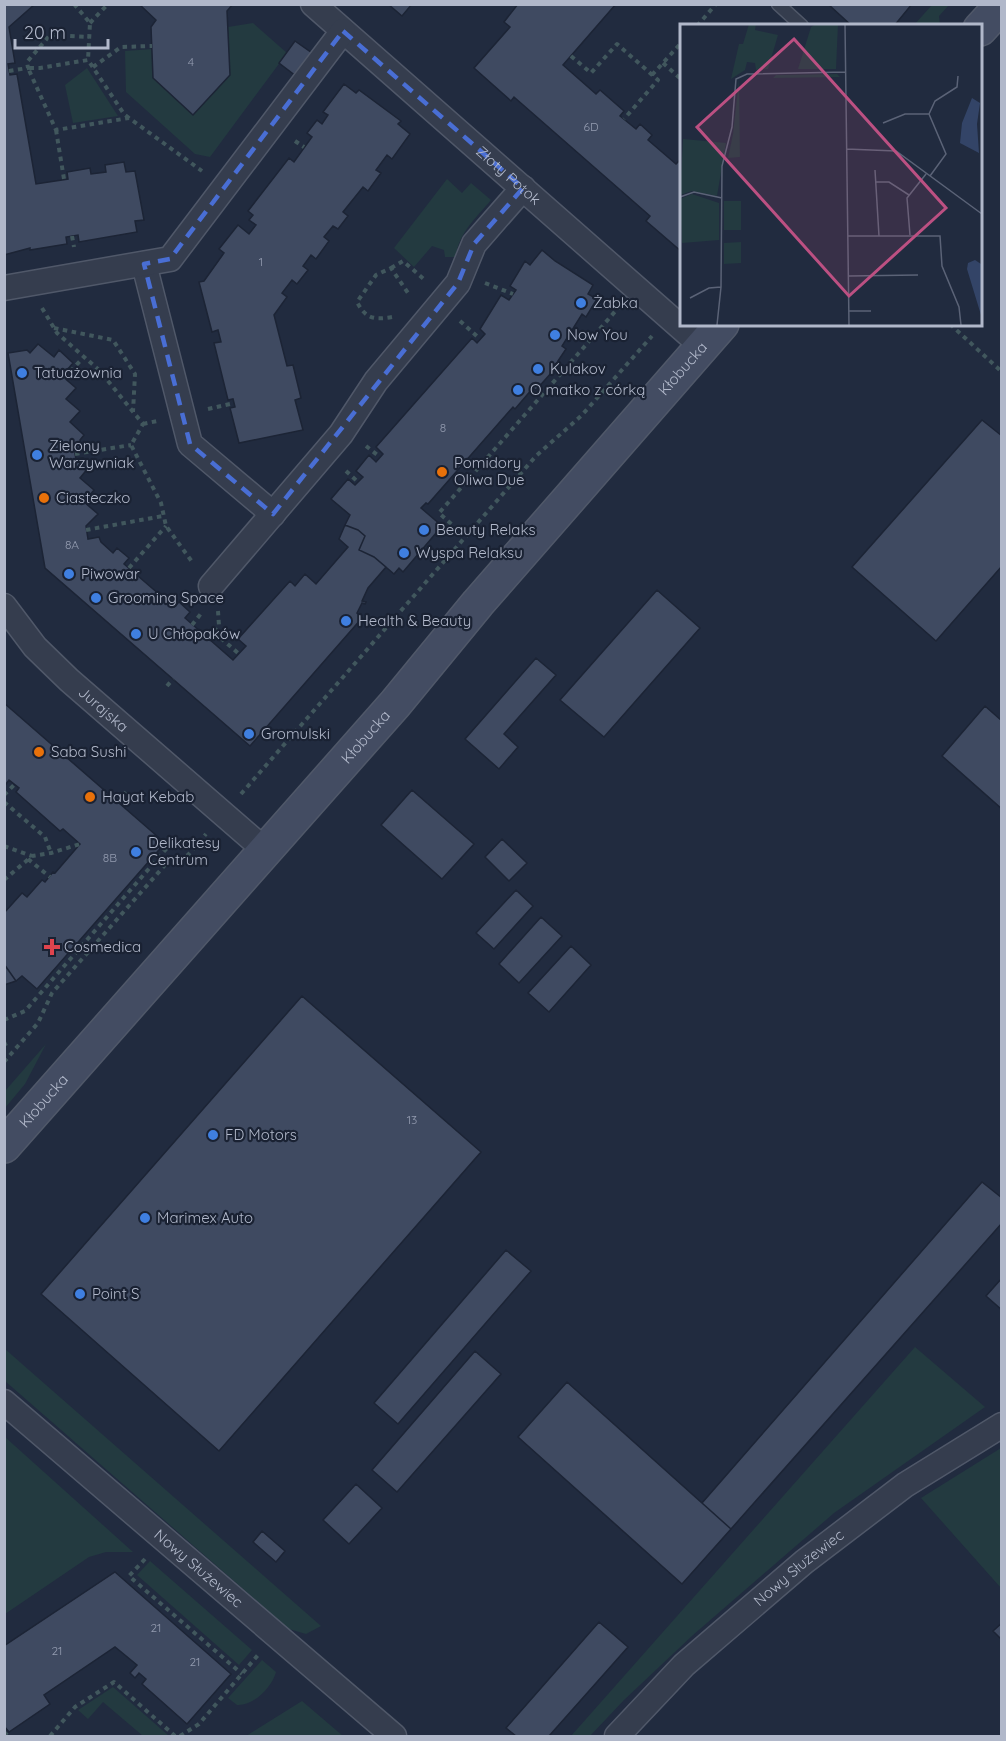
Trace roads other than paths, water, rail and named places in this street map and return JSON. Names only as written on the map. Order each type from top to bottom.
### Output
[{"type":"street","name":"Złoty Potok","points":[[314,4],[669,316],[680,321]]},
{"type":"street","points":[[982,28],[1002,5]]},
{"type":"street","points":[[15,286],[170,259],[343,31]]},
{"type":"street","points":[[211,586],[341,434],[376,381],[458,283],[474,244],[523,188]]},
{"type":"street","points":[[144,264],[190,444],[273,514]]},
{"type":"street","name":"Złoty Potok","points":[[692,326],[712,335]]},
{"type":"street","name":"Kłobucka","points":[[4,1146],[395,704],[493,585],[712,335]]},
{"type":"street","name":"Jurajska","points":[[4,606],[35,647],[69,680],[266,851]]},
{"type":"street","name":"Nowy Służewiec","points":[[4,1402],[394,1737]]},
{"type":"street","name":"Nowy Służewiec","points":[[616,1737],[684,1665],[804,1562],[905,1485],[1002,1425]]},
{"type":"lane","points":[[778,4],[800,24]]},
{"type":"place","name":"Żabka","points":[[581,303]]},
{"type":"place","name":"Now You","points":[[555,335]]},
{"type":"place","name":"Kulakov","points":[[538,369]]},
{"type":"place","name":"Tatuażownia","points":[[22,373]]},
{"type":"place","name":"O matko z córką","points":[[518,390]]},
{"type":"place","name":"Zielony Warzywniak","points":[[37,455]]},
{"type":"place","name":"Pomidory Oliwa Due","points":[[442,472]]},
{"type":"place","name":"Ciasteczko","points":[[44,498]]},
{"type":"place","name":"Beauty Relaks","points":[[424,530]]},
{"type":"place","name":"Wyspa Relaksu","points":[[404,553]]},
{"type":"place","name":"Piwowar","points":[[69,574]]},
{"type":"place","name":"Grooming Space","points":[[96,598]]},
{"type":"place","name":"Health & Beauty","points":[[346,621]]},
{"type":"place","name":"U Chłopaków","points":[[136,634]]},
{"type":"place","name":"Gromulski","points":[[249,734]]},
{"type":"place","name":"Saba Sushi","points":[[39,752]]},
{"type":"place","name":"Hayat Kebab","points":[[90,797]]},
{"type":"place","name":"Delikatesy Centrum","points":[[136,852]]},
{"type":"place","name":"Cosmedica","points":[[52,947]]},
{"type":"place","name":"FD Motors","points":[[213,1135]]},
{"type":"place","name":"Marimex Auto","points":[[145,1218]]},
{"type":"place","name":"Point S","points":[[80,1294]]}]
